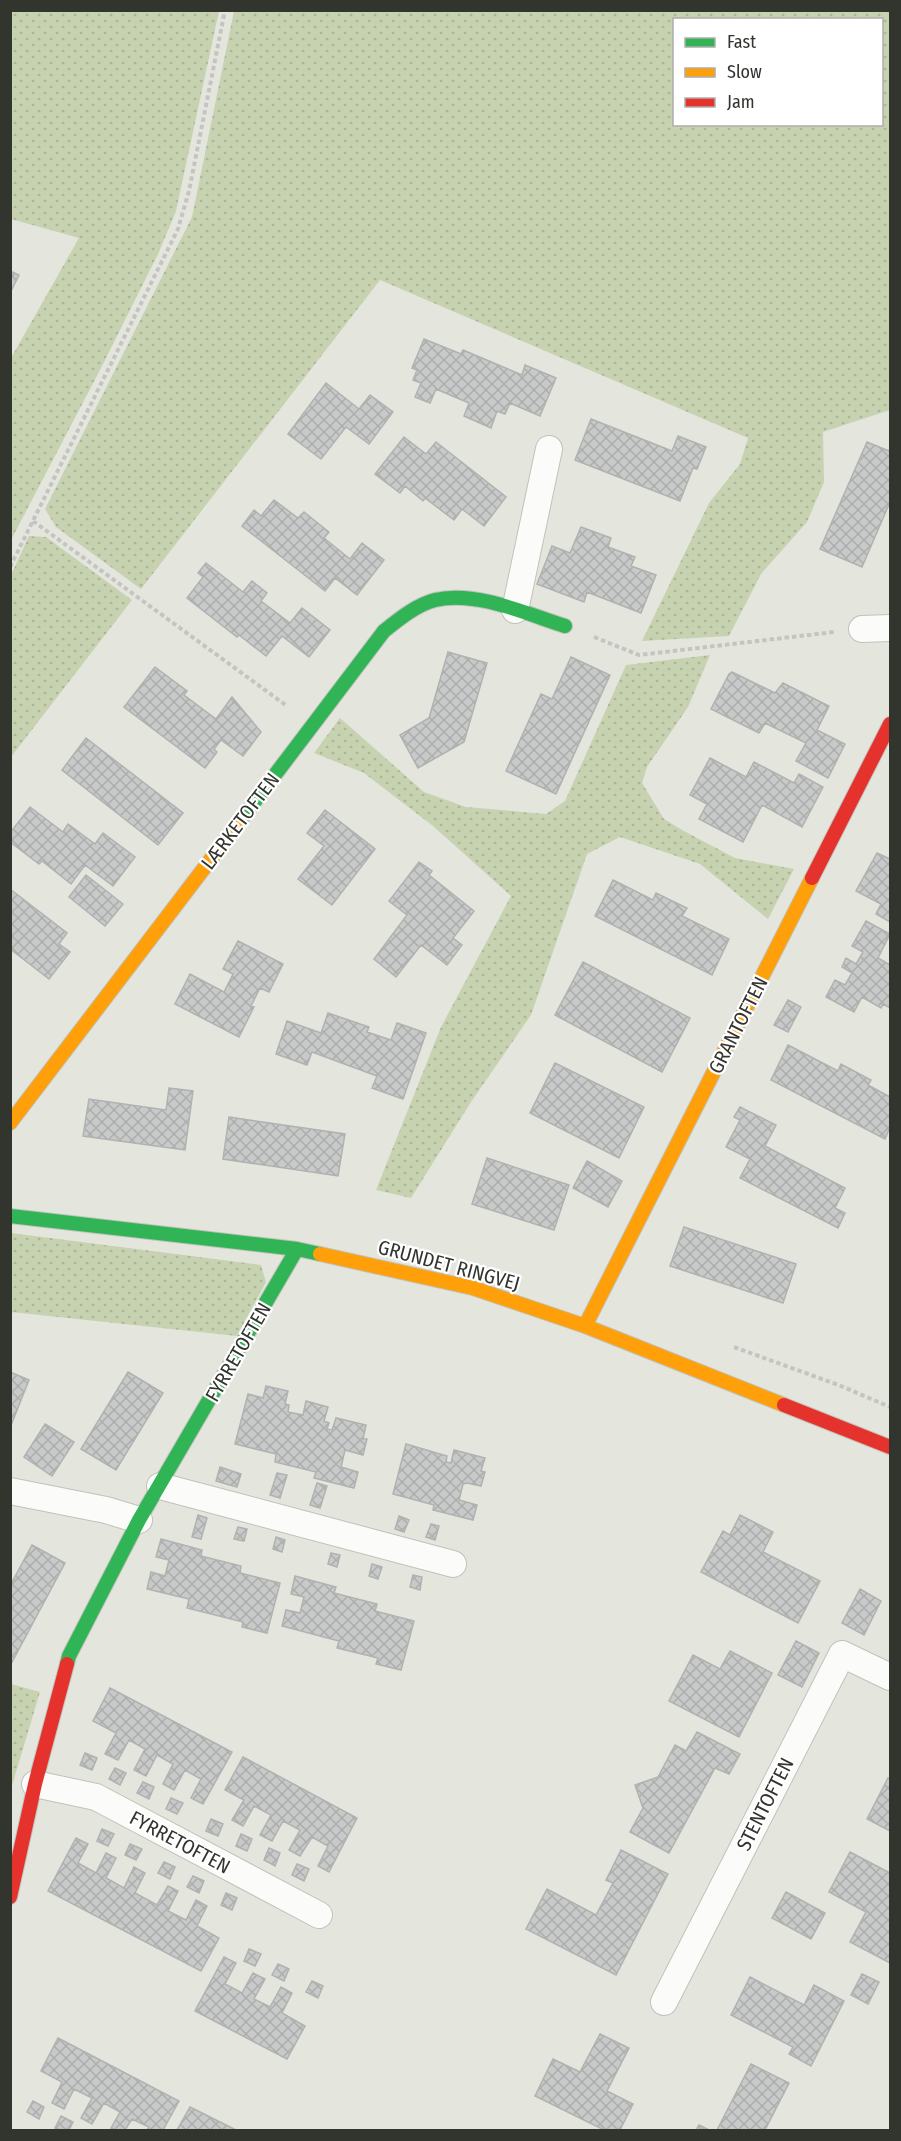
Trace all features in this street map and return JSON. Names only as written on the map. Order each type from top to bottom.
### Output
[{"type":"street","points":[[515,610],[549,449]]},
{"type":"street","name":"LÆRKETOFTEN","points":[[10,1123],[384,631],[409,612],[437,600],[469,598],[565,626]]},
{"type":"street","points":[[862,629],[891,628]]},
{"type":"street","name":"GRANTOFTEN","points":[[585,1326],[891,724]]},
{"type":"street","name":"GRUNDET RINGVEJ","points":[[10,1216],[297,1249],[473,1288],[585,1326],[891,1447]]},
{"type":"street","name":"FYRRETOFTEN","points":[[10,1897],[35,1784],[69,1656],[139,1520],[297,1249]]},
{"type":"street","points":[[160,1486],[453,1564]]},
{"type":"street","points":[[10,1491],[106,1510],[139,1520]]},
{"type":"street","name":"STENTOFTEN","points":[[664,2002],[842,1654],[891,1677]]},
{"type":"street","name":"FYRRETOFTEN","points":[[35,1784],[96,1797],[319,1915]]},
{"type":"path","points":[[10,567],[178,229],[189,191],[225,10]]},
{"type":"path","points":[[33,521],[313,725]]},
{"type":"path","points":[[565,626],[639,655],[862,629]]},
{"type":"green space","points":[[11,10],[219,11],[176,211],[159,252],[101,368],[11,540],[11,358],[79,238],[11,219]]},
{"type":"green space","points":[[234,11],[890,11],[890,410],[823,432],[824,482],[807,522],[761,574],[729,636],[642,641],[709,503],[740,464],[748,438],[380,280],[141,589],[56,527],[45,509],[192,217]]},
{"type":"green space","points":[[29,536],[46,537],[132,600],[11,757],[11,575]]},
{"type":"green space","points":[[710,655],[688,707],[647,767],[642,783],[664,819],[682,830],[735,858],[794,869],[768,919],[700,864],[620,837],[587,854],[531,1015],[471,1102],[411,1198],[376,1190],[441,1027],[511,896],[433,826],[364,773],[314,753],[340,718],[424,792],[466,807],[546,814],[565,801],[626,665]]},
{"type":"green space","points":[[11,1233],[261,1265],[266,1282],[237,1336],[11,1312]]},
{"type":"green space","points":[[10,1684],[40,1692],[11,1789]]},
{"type":"building","points":[[10,271],[19,275],[10,293]]},
{"type":"building","points":[[424,339],[461,354],[463,350],[522,375],[525,365],[556,378],[540,416],[510,403],[505,414],[497,411],[491,428],[464,416],[469,403],[436,389],[430,403],[415,397],[421,383],[413,380],[417,370],[412,368]]},
{"type":"building","points":[[326,383],[359,409],[370,395],[393,412],[369,444],[346,427],[321,459],[288,434]]},
{"type":"building","points":[[591,419],[672,451],[678,436],[706,447],[697,469],[693,468],[680,501],[575,460]]},
{"type":"building","points":[[404,437],[426,454],[436,442],[506,497],[484,526],[462,509],[454,520],[425,498],[423,501],[405,486],[400,493],[375,474]]},
{"type":"building","points":[[867,442],[889,451],[890,448],[890,502],[862,567],[820,549]]},
{"type":"building","points":[[274,500],[298,518],[304,512],[329,532],[324,538],[350,559],[362,543],[384,560],[357,595],[335,578],[325,591],[242,526],[254,510],[261,516]]},
{"type":"building","points":[[581,527],[611,538],[608,547],[635,557],[631,566],[656,575],[641,613],[587,592],[584,602],[537,584],[552,546],[570,553]]},
{"type":"building","points":[[206,563],[243,592],[252,581],[267,593],[261,601],[290,623],[302,608],[330,630],[309,657],[282,636],[266,656],[239,635],[237,637],[187,598],[203,577],[198,573]]},
{"type":"building","points":[[448,652],[487,663],[464,742],[418,768],[400,735],[429,718]]},
{"type":"building","points":[[571,657],[610,675],[556,794],[506,771],[541,694],[552,699]]},
{"type":"building","points":[[155,667],[187,691],[184,695],[216,719],[232,697],[261,732],[243,756],[221,740],[214,749],[217,752],[205,768],[124,707]]},
{"type":"building","points":[[732,672],[775,693],[783,683],[829,706],[817,730],[845,744],[828,778],[796,761],[806,743],[765,723],[759,733],[711,709]]},
{"type":"building","points":[[86,738],[183,813],[158,845],[62,770]]},
{"type":"building","points":[[710,758],[746,777],[754,762],[794,783],[799,774],[823,787],[802,827],[762,805],[743,842],[699,819],[707,804],[690,795]]},
{"type":"building","points":[[30,807],[63,832],[68,824],[95,844],[103,833],[135,857],[113,886],[85,865],[71,884],[42,861],[39,864],[10,842],[10,833]]},
{"type":"building","points":[[325,810],[375,849],[332,905],[298,879],[324,846],[307,833]]},
{"type":"building","points":[[877,853],[890,859],[890,922],[876,914],[881,904],[856,891]]},
{"type":"building","points":[[419,862],[432,871],[429,875],[474,911],[453,938],[462,945],[447,965],[421,945],[396,977],[374,959],[407,915],[389,901]]},
{"type":"building","points":[[86,875],[123,904],[105,926],[69,897]]},
{"type":"building","points":[[613,880],[653,900],[656,893],[687,908],[682,916],[729,939],[712,975],[595,916]]},
{"type":"building","points":[[10,889],[67,933],[59,944],[70,952],[49,979],[10,949]]},
{"type":"building","points":[[866,921],[890,934],[878,958],[890,965],[890,1008],[883,1004],[881,1008],[862,997],[854,1012],[826,997],[835,980],[845,985],[852,973],[842,967],[846,958],[856,964],[863,952],[852,946]]},
{"type":"building","points":[[238,941],[283,964],[269,992],[260,988],[251,1006],[254,1007],[239,1037],[175,1004],[190,974],[224,992],[233,974],[223,969]]},
{"type":"building","points":[[583,962],[690,1018],[662,1072],[555,1015]]},
{"type":"building","points":[[788,1000],[801,1007],[788,1032],[774,1025]]},
{"type":"building","points":[[328,1013],[369,1027],[367,1032],[391,1040],[397,1023],[426,1033],[403,1099],[372,1088],[377,1076],[312,1052],[307,1065],[276,1054],[287,1021],[321,1033]]},
{"type":"building","points":[[788,1045],[838,1071],[841,1064],[871,1080],[868,1085],[890,1097],[890,1127],[885,1139],[771,1080]]},
{"type":"building","points":[[555,1063],[644,1107],[619,1158],[530,1113]]},
{"type":"building","points":[[169,1088],[193,1091],[185,1150],[83,1136],[89,1099],[166,1110]]},
{"type":"building","points":[[740,1107],[776,1125],[765,1146],[845,1188],[835,1208],[845,1213],[838,1228],[740,1178],[750,1159],[726,1147],[740,1120],[734,1117]]},
{"type":"building","points":[[229,1117],[345,1134],[338,1176],[223,1159]]},
{"type":"building","points":[[487,1158],[569,1185],[554,1230],[472,1204]]},
{"type":"building","points":[[587,1161],[622,1181],[608,1207],[573,1188]]},
{"type":"building","points":[[684,1227],[796,1264],[783,1303],[670,1266]]},
{"type":"building","points":[[10,1372],[29,1380],[10,1428]]},
{"type":"building","points":[[128,1372],[163,1393],[116,1470],[81,1449]]},
{"type":"building","points":[[266,1386],[288,1391],[285,1404],[289,1405],[288,1412],[303,1415],[306,1401],[328,1407],[324,1421],[329,1423],[327,1429],[332,1430],[336,1418],[366,1425],[363,1439],[367,1439],[363,1455],[345,1450],[341,1467],[358,1472],[354,1488],[314,1478],[316,1472],[275,1462],[276,1454],[235,1444],[248,1394],[263,1398]]},
{"type":"building","points":[[45,1424],[74,1442],[52,1476],[24,1457]]},
{"type":"building","points":[[406,1444],[447,1456],[446,1462],[451,1463],[454,1450],[485,1458],[481,1471],[485,1472],[481,1486],[463,1484],[459,1500],[477,1505],[473,1520],[433,1510],[434,1505],[393,1494]]},
{"type":"building","points":[[220,1467],[241,1474],[237,1487],[216,1481]]},
{"type":"building","points":[[277,1473],[287,1475],[280,1498],[270,1495]]},
{"type":"building","points":[[317,1483],[327,1486],[320,1508],[310,1505]]},
{"type":"building","points":[[198,1515],[207,1518],[201,1539],[192,1537]]},
{"type":"building","points":[[740,1515],[773,1532],[763,1552],[820,1581],[798,1623],[701,1572],[723,1531],[730,1535]]},
{"type":"building","points":[[399,1516],[409,1520],[404,1532],[395,1529]]},
{"type":"building","points":[[431,1524],[439,1526],[435,1540],[426,1537]]},
{"type":"building","points":[[238,1527],[247,1529],[244,1541],[234,1539]]},
{"type":"building","points":[[276,1537],[285,1540],[282,1552],[273,1549]]},
{"type":"building","points":[[161,1539],[202,1550],[201,1556],[241,1566],[240,1573],[280,1583],[267,1633],[242,1627],[243,1622],[187,1608],[189,1599],[147,1589],[151,1572],[165,1576],[169,1560],[156,1557]]},
{"type":"building","points":[[32,1545],[65,1563],[10,1666],[10,1586]]},
{"type":"building","points":[[331,1553],[340,1555],[337,1567],[328,1564]]},
{"type":"building","points":[[372,1564],[382,1567],[378,1579],[369,1576]]},
{"type":"building","points":[[413,1575],[422,1577],[420,1590],[410,1587]]},
{"type":"building","points":[[295,1576],[336,1587],[334,1593],[377,1604],[375,1611],[414,1621],[401,1670],[376,1664],[378,1658],[337,1648],[339,1641],[282,1626],[286,1610],[300,1613],[304,1597],[291,1594]]},
{"type":"building","points":[[860,1589],[881,1601],[864,1635],[842,1623]]},
{"type":"building","points":[[796,1641],[819,1653],[802,1687],[778,1675]]},
{"type":"building","points":[[730,1651],[772,1673],[739,1737],[669,1701],[693,1655],[720,1669]]},
{"type":"building","points":[[110,1688],[232,1752],[203,1804],[191,1798],[201,1779],[185,1770],[174,1790],[163,1784],[173,1764],[157,1755],[146,1776],[134,1770],[145,1749],[129,1740],[118,1760],[105,1754],[116,1733],[93,1721]]},
{"type":"building","points":[[697,1732],[740,1754],[729,1774],[715,1768],[669,1853],[630,1832],[643,1808],[635,1785],[658,1777],[675,1745],[686,1751]]},
{"type":"building","points":[[85,1753],[97,1758],[92,1770],[80,1765]]},
{"type":"building","points":[[243,1757],[357,1818],[329,1872],[318,1866],[328,1846],[312,1837],[300,1856],[289,1850],[300,1830],[283,1821],[272,1841],[260,1835],[271,1815],[254,1806],[243,1826],[232,1820],[244,1800],[225,1790]]},
{"type":"building","points":[[115,1768],[126,1773],[120,1785],[109,1779]]},
{"type":"building","points":[[888,1778],[890,1779],[890,1831],[867,1819]]},
{"type":"building","points":[[143,1782],[154,1787],[149,1799],[137,1793]]},
{"type":"building","points":[[171,1798],[183,1803],[177,1814],[166,1809]]},
{"type":"building","points":[[211,1819],[223,1824],[218,1836],[206,1831]]},
{"type":"building","points":[[102,1829],[114,1834],[108,1846],[97,1841]]},
{"type":"building","points":[[241,1834],[252,1839],[247,1851],[236,1846]]},
{"type":"building","points":[[76,1838],[88,1844],[78,1863],[96,1873],[106,1853],[116,1858],[106,1878],[124,1888],[134,1867],[145,1873],[135,1893],[157,1905],[168,1886],[178,1891],[168,1911],[186,1920],[196,1900],[207,1906],[197,1926],[219,1938],[201,1971],[48,1891]]},
{"type":"building","points":[[130,1844],[142,1849],[136,1860],[125,1855]]},
{"type":"building","points":[[269,1848],[280,1853],[275,1866],[264,1860]]},
{"type":"building","points":[[621,1850],[668,1874],[616,1975],[526,1929],[547,1889],[596,1915],[613,1883],[606,1880]]},
{"type":"building","points":[[850,1852],[890,1873],[890,1963],[850,1942],[866,1912],[829,1892]]},
{"type":"building","points":[[164,1862],[175,1867],[170,1879],[158,1873]]},
{"type":"building","points":[[297,1864],[309,1869],[304,1881],[292,1875]]},
{"type":"building","points":[[193,1876],[204,1881],[199,1893],[187,1887]]},
{"type":"building","points":[[786,1892],[825,1913],[811,1939],[772,1918]]},
{"type":"building","points":[[226,1893],[237,1898],[232,1910],[221,1905]]},
{"type":"building","points":[[249,1949],[261,1954],[255,1966],[244,1961]]},
{"type":"building","points":[[224,1957],[236,1963],[225,1984],[242,1993],[253,1973],[265,1979],[254,1999],[270,2007],[281,1987],[292,1993],[282,2013],[305,2026],[287,2059],[195,2011]]},
{"type":"building","points":[[278,1964],[289,1969],[284,1981],[272,1975]]},
{"type":"building","points":[[862,1974],[879,1982],[868,2004],[851,1995]]},
{"type":"building","points":[[750,1977],[804,2005],[814,1985],[844,2001],[811,2066],[789,2054],[793,2047],[731,2015]]},
{"type":"building","points":[[312,1981],[323,1986],[318,1998],[306,1992]]},
{"type":"building","points":[[600,2034],[629,2048],[607,2091],[633,2104],[620,2130],[604,2130],[535,2096],[553,2059],[580,2072]]},
{"type":"building","points":[[58,2038],[179,2101],[163,2130],[147,2130],[149,2127],[132,2119],[125,2130],[110,2130],[120,2112],[104,2103],[92,2124],[81,2118],[92,2098],[74,2089],[64,2109],[52,2103],[62,2082],[41,2071]]},
{"type":"building","points":[[751,2064],[789,2083],[765,2130],[717,2130]]},
{"type":"building","points":[[33,2101],[44,2107],[39,2119],[27,2112]]},
{"type":"building","points":[[190,2107],[236,2130],[177,2130]]},
{"type":"building","points":[[61,2116],[73,2122],[69,2130],[55,2128]]},
{"type":"building","points":[[699,2125],[709,2130],[696,2130]]},
{"type":"traffic: fast","points":[[240,821],[384,631],[414,609],[435,600],[467,598],[501,605],[565,626]]},
{"type":"traffic: fast","points":[[10,1216],[297,1249],[320,1254]]},
{"type":"traffic: fast","points":[[67,1664],[139,1520],[297,1249]]},
{"type":"traffic: slow","points":[[10,1123],[240,821]]},
{"type":"traffic: slow","points":[[585,1326],[812,878]]},
{"type":"traffic: slow","points":[[320,1254],[473,1288],[585,1326],[784,1405]]},
{"type":"traffic: jam","points":[[812,878],[890,724]]},
{"type":"traffic: jam","points":[[784,1405],[890,1447]]},
{"type":"traffic: jam","points":[[10,1897],[35,1784],[67,1664]]}]
